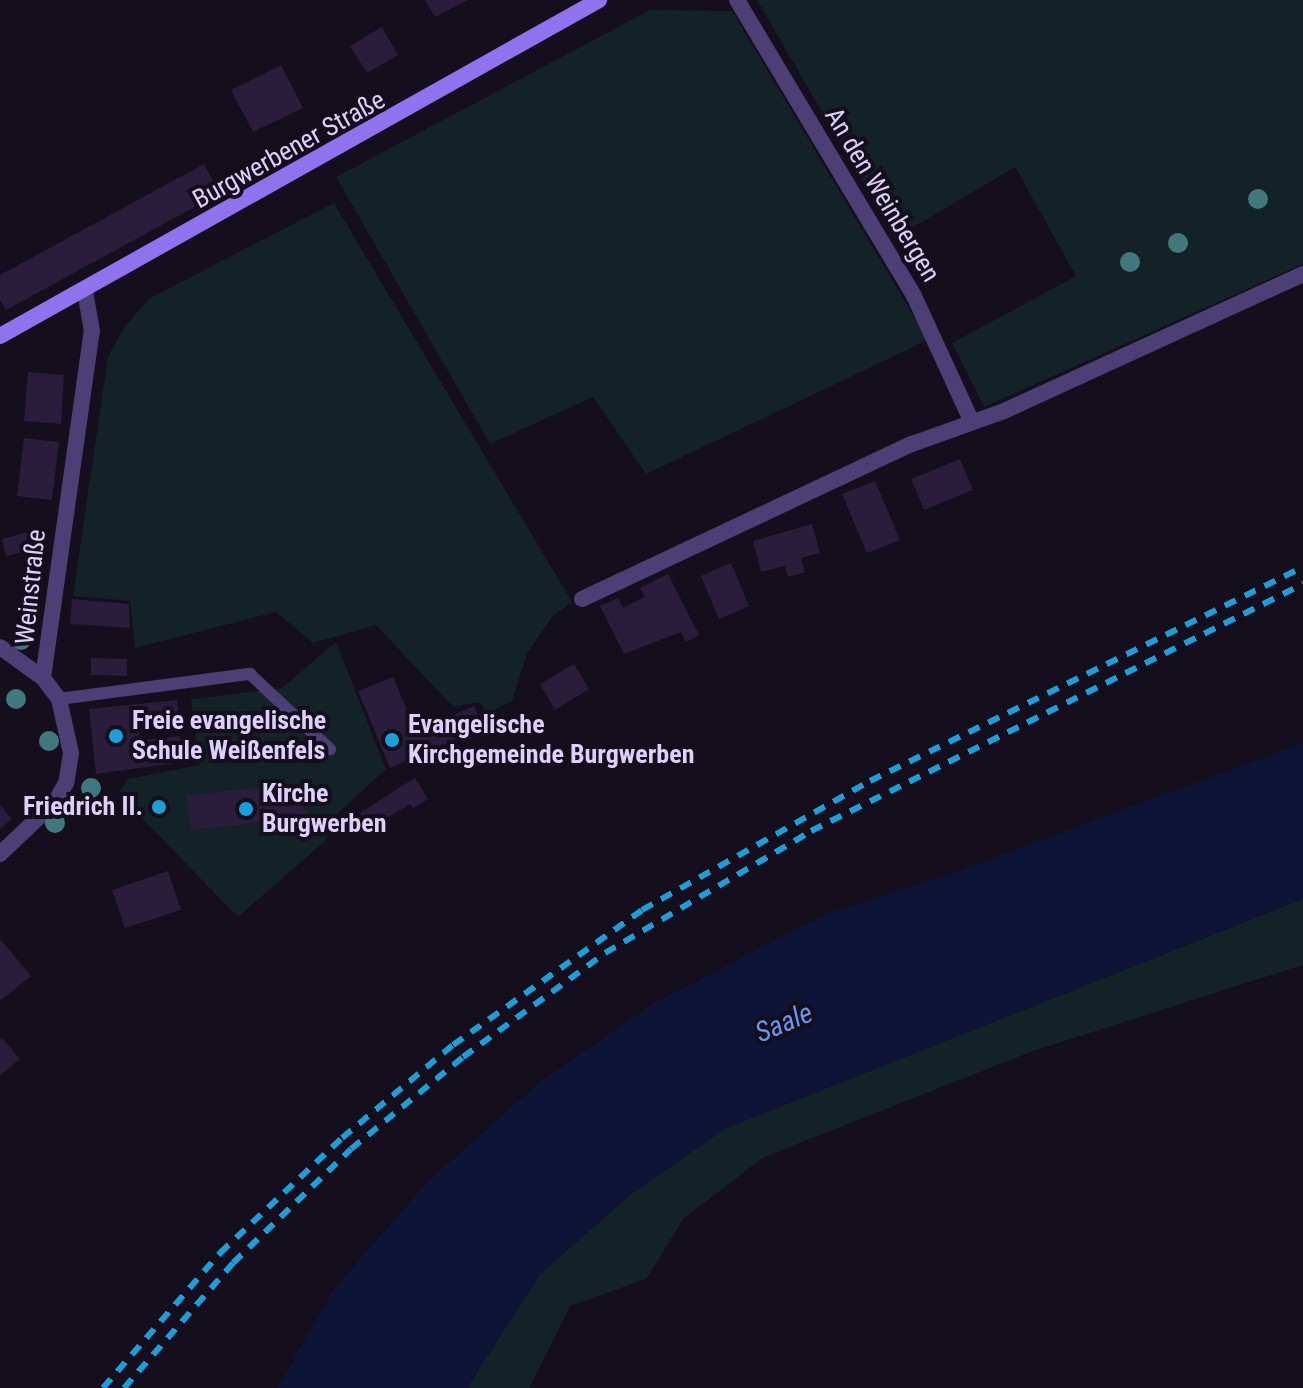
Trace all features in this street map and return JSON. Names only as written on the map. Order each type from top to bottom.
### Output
[{"type":"main road","name":"Burgwerbener Straße","points":[[0,336],[85,293],[599,0]]},
{"type":"street","name":"An den Weinbergen","points":[[737,0],[914,296],[972,422]]},
{"type":"street","points":[[582,599],[898,450],[972,422],[1303,274]]},
{"type":"street","name":"Weinstraße","points":[[0,854],[41,818],[66,783],[70,733],[59,699],[43,678],[92,331],[85,293]]},
{"type":"street","points":[[0,647],[43,678]]},
{"type":"lane","points":[[59,699],[250,674],[330,749]]},
{"type":"shaded area","points":[[757,0],[1303,0],[1303,264],[984,407],[952,343],[1076,276],[1015,167],[895,238]]},
{"type":"shaded area","points":[[650,10],[732,11],[928,340],[646,474],[593,397],[490,444],[336,177]]},
{"type":"shaded area","points":[[334,203],[572,602],[553,616],[527,653],[512,701],[487,713],[479,702],[453,707],[376,625],[313,643],[276,612],[135,648],[130,601],[73,596],[108,356],[125,326],[150,298]]},
{"type":"shaded area","points":[[336,642],[386,769],[338,813],[325,841],[238,917],[118,794],[128,779],[200,765],[191,699],[282,688]]},
{"type":"shaded area","points":[[1303,899],[1303,965],[1033,1051],[764,1157],[684,1218],[646,1279],[570,1306],[529,1388],[467,1388],[540,1274],[631,1194],[726,1128]]},
{"type":"water","name":"Saale","points":[[1303,743],[1303,899],[726,1128],[630,1194],[540,1274],[467,1388],[277,1388],[334,1289],[429,1180],[541,1081],[655,1002],[829,913],[953,873]]},
{"type":"building","points":[[425,0],[468,0],[435,17]]},
{"type":"building","points":[[382,27],[398,55],[367,73],[350,46]]},
{"type":"building","points":[[281,65],[303,108],[253,132],[231,90]]},
{"type":"building","points":[[204,164],[220,193],[6,310],[0,300],[0,275]]},
{"type":"building","points":[[28,372],[64,375],[61,424],[24,421]]},
{"type":"building","points":[[24,438],[59,442],[52,500],[17,496]]},
{"type":"building","points":[[960,459],[973,490],[924,510],[911,479]]},
{"type":"building","points":[[875,481],[900,540],[867,553],[842,494]]},
{"type":"building","points":[[812,524],[820,553],[801,558],[805,572],[788,577],[785,566],[761,572],[753,541]]},
{"type":"building","points":[[35,530],[40,548],[6,556],[2,539]]},
{"type":"building","points":[[731,563],[749,606],[719,619],[701,576]]},
{"type":"building","points":[[668,574],[699,635],[686,642],[681,632],[624,654],[600,606],[618,598],[623,608],[645,597],[640,588]]},
{"type":"building","points":[[72,599],[129,604],[130,628],[70,624]]},
{"type":"building","points":[[91,658],[127,659],[127,676],[91,675]]},
{"type":"building","points":[[574,664],[589,689],[555,710],[540,684]]},
{"type":"building","points":[[393,677],[416,732],[474,706],[484,727],[390,768],[358,691]]},
{"type":"building","name":"Freie evangelische Schule Weißenfels","points":[[177,700],[179,720],[148,724],[149,733],[140,733],[137,741],[180,736],[183,762],[96,774],[89,709]]},
{"type":"building","points":[[415,778],[428,799],[413,808],[410,804],[370,828],[360,813]]},
{"type":"building","name":"Kirche Burgwerben","points":[[285,785],[300,790],[301,805],[313,819],[299,831],[288,819],[191,830],[186,795]]},
{"type":"building","points":[[0,805],[12,819],[0,829]]},
{"type":"building","points":[[168,871],[181,910],[125,928],[112,890]]},
{"type":"building","points":[[0,939],[31,976],[0,1001]]},
{"type":"building","points":[[2,1038],[20,1059],[0,1076],[0,1040]]},
{"type":"railway","points":[[103,1388],[220,1253],[342,1138],[453,1045],[642,910],[870,781],[1303,567]]},
{"type":"railway","points":[[124,1388],[233,1263],[351,1149],[463,1057],[605,953],[811,831],[1303,584]]},
{"type":"place","name":"Freie evangelische Schule Weißenfels","points":[[116,736]]},
{"type":"place","name":"Evangelische Kirchgemeinde Burgwerben","points":[[392,740]]},
{"type":"place","name":"Friedrich II.","points":[[159,807]]},
{"type":"place","name":"Kirche Burgwerben","points":[[246,809]]}]
